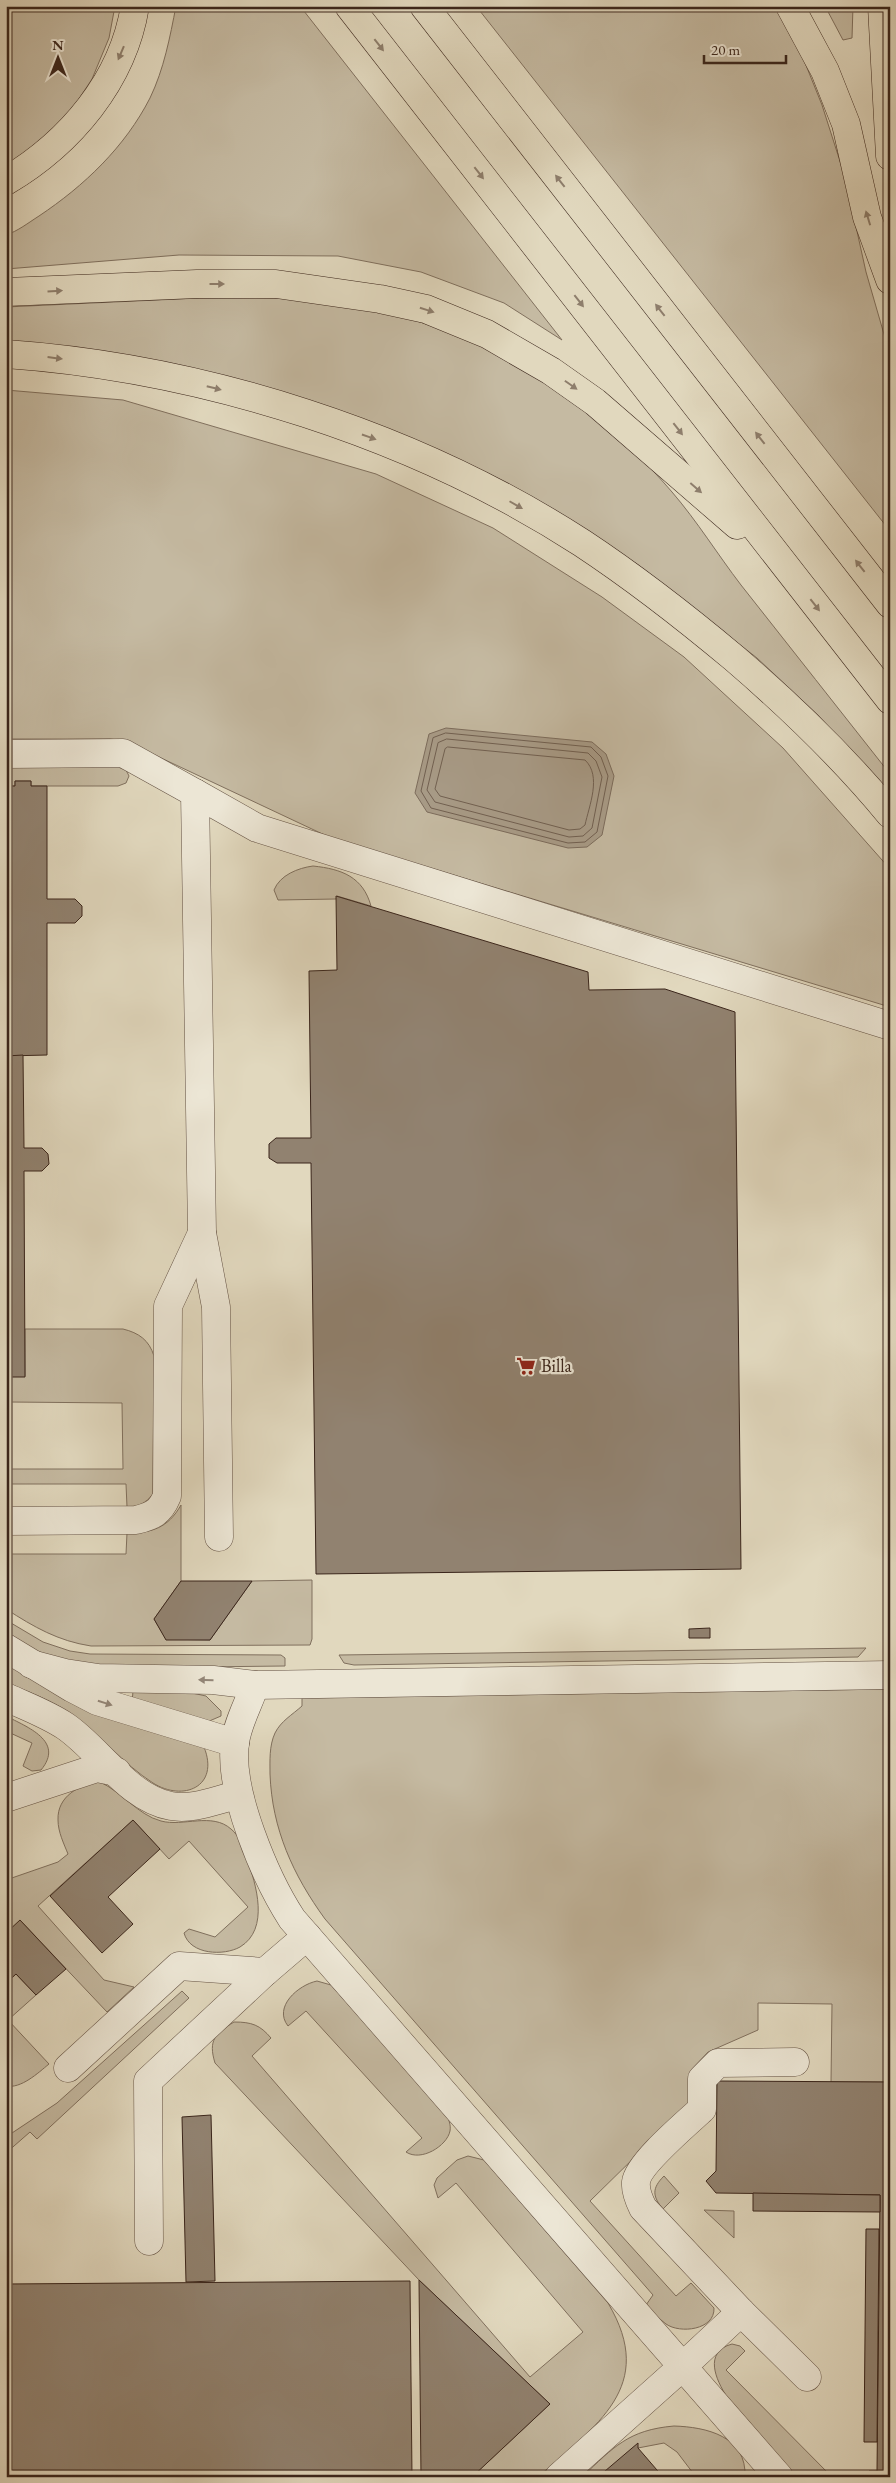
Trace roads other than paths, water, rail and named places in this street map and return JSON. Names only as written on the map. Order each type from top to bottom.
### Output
[{"type":"highway","points":[[6,181],[51,150],[74,128],[93,104],[110,77],[123,49],[135,6]]},
{"type":"highway","points":[[349,6],[890,700]]},
{"type":"highway","points":[[424,6],[890,604]]},
{"type":"highway","points":[[790,6],[825,71],[846,124],[867,217],[890,280]]},
{"type":"highway","points":[[882,6],[890,156]]},
{"type":"highway","points":[[6,292],[197,284],[276,284],[380,299],[426,309],[487,334],[551,371],[595,402],[785,567]]},
{"type":"highway","points":[[6,354],[55,358],[176,378],[270,402],[395,446],[503,497],[581,542],[648,589],[708,636],[766,686],[824,741],[890,814]]},
{"type":"lane","points":[[6,754],[124,753],[257,828],[890,1026]]},
{"type":"lane","points":[[195,793],[202,1233],[216,1307],[219,1537]]},
{"type":"lane","points":[[6,1520],[136,1520],[153,1516],[162,1507],[167,1496],[168,1306],[202,1233]]},
{"type":"lane","points":[[6,1648],[97,1701],[235,1743]]},
{"type":"lane","points":[[31,1664],[66,1673],[98,1678],[213,1680],[255,1685],[890,1675]]},
{"type":"lane","points":[[255,1685],[235,1743],[238,1795],[279,1899],[307,1936],[779,2477]]},
{"type":"lane","points":[[6,1697],[65,1726],[150,1799],[169,1806],[200,1806],[238,1795]]},
{"type":"lane","points":[[6,1798],[97,1768],[117,1772]]},
{"type":"lane","points":[[150,2241],[148,2080],[265,1972],[307,1936]]},
{"type":"lane","points":[[68,2068],[179,1966],[265,1972]]},
{"type":"lane","points":[[795,2062],[718,2063],[702,2079],[702,2108],[642,2167],[636,2181],[637,2195],[643,2208],[741,2312],[807,2378]]},
{"type":"lane","points":[[559,2477],[741,2312]]},
{"type":"lane","points":[[754,2449],[754,2477]]},
{"type":"water","points":[[446,728],[592,742],[606,754],[614,776],[602,835],[587,847],[568,848],[427,812],[415,793],[429,734]]},
{"type":"place","name":"Billa","points":[[526,1366]]}]
